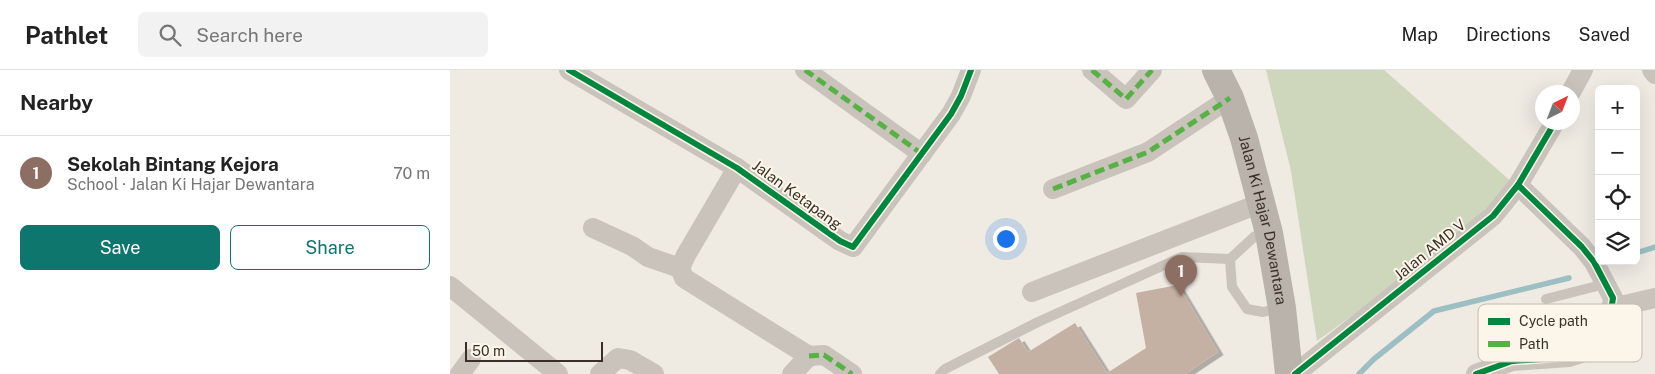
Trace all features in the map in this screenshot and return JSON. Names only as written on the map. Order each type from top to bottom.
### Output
[{"type":"main road","name":"Jalan Ki Hajar Dewantara","points":[[1216,70],[1230,98],[1244,138],[1269,233],[1282,308],[1289,374]]},
{"type":"street","name":"Jalan Ketapang","points":[[569,70],[737,168],[840,241],[853,247],[951,114],[961,96],[971,70]]},
{"type":"street","points":[[805,70],[922,154]]},
{"type":"street","points":[[1098,72],[1126,99],[1152,70]]},
{"type":"street","points":[[1575,85],[1583,70]]},
{"type":"street","points":[[1652,70],[1655,74]]},
{"type":"street","points":[[1053,189],[1148,152],[1230,98]]},
{"type":"street","name":"Jalan AMD V","points":[[1295,374],[1493,216],[1518,185],[1550,130]]},
{"type":"street","points":[[680,268],[737,168]]},
{"type":"street","points":[[1518,185],[1582,247],[1594,262],[1613,298],[1612,304]]},
{"type":"street","points":[[1032,292],[1261,204]]},
{"type":"street","points":[[593,228],[632,246],[648,257],[680,268],[684,278],[808,356],[824,356],[852,374]]},
{"type":"street","points":[[450,286],[558,374]]},
{"type":"street","points":[[1629,304],[1655,298]]},
{"type":"street","points":[[792,374],[808,356]]},
{"type":"street","points":[[600,374],[618,358],[630,360],[654,374]]},
{"type":"street","points":[[1476,374],[1509,362]]},
{"type":"lane","points":[[940,374],[945,369],[1038,322],[1182,257],[1230,259],[1255,236],[1269,233]]},
{"type":"lane","points":[[1230,259],[1232,287],[1247,309],[1262,312],[1282,308]]},
{"type":"lane","points":[[1546,299],[1606,284]]},
{"type":"green space","points":[[1266,70],[1384,70],[1513,183],[1459,238],[1317,341],[1291,171]]},
{"type":"building","points":[[1178,285],[1218,352],[1185,374],[999,374],[988,357],[1019,338],[1028,352],[1075,323],[1107,373],[1146,348],[1136,293]]},
{"type":"waterway","points":[[1640,252],[1655,247]]},
{"type":"waterway","points":[[1359,374],[1374,359],[1434,311],[1569,278]]},
{"type":"marked path","points":[[805,70],[922,154]]},
{"type":"marked path","points":[[1092,70],[1126,99],[1152,70]]},
{"type":"marked path","points":[[1053,189],[1148,152],[1230,98]]},
{"type":"marked path","points":[[809,356],[824,355],[852,374]]},
{"type":"cycle path","points":[[569,70],[737,168],[840,241],[853,247],[951,114],[961,96],[971,70]]},
{"type":"cycle path","points":[[1295,374],[1493,216],[1518,185],[1550,130]]},
{"type":"cycle path","points":[[1518,185],[1582,247],[1594,262],[1613,298],[1612,304]]},
{"type":"cycle path","points":[[1476,374],[1509,362]]},
{"type":"place","name":"Sekolah Bintang Kejora","points":[[1181,296]]}]
